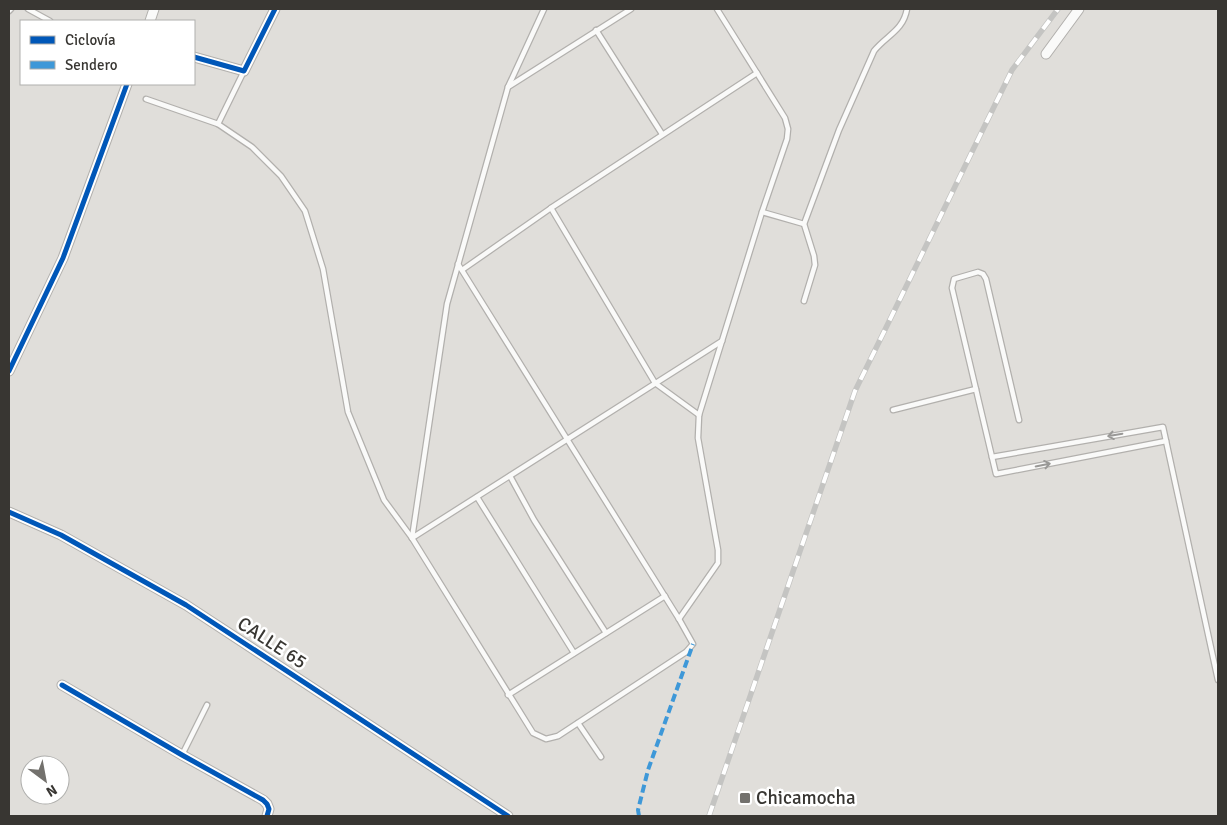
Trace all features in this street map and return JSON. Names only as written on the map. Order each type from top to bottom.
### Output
[{"type":"street","points":[[195,57],[244,71],[275,9]]},
{"type":"street","points":[[1046,54],[1079,9]]},
{"type":"street","points":[[9,371],[12,360],[63,258],[128,85]]},
{"type":"street","name":"CALLE 65","points":[[9,512],[61,535],[186,605],[508,816]]},
{"type":"street","points":[[62,684],[262,800],[269,809],[267,816]]},
{"type":"lane","points":[[28,9],[48,20]]},
{"type":"lane","points":[[412,538],[448,304],[508,87],[544,9]]},
{"type":"lane","points":[[508,87],[631,9]]},
{"type":"lane","points":[[680,618],[718,563],[718,550],[698,438],[699,415],[762,212],[787,139],[788,129],[785,118],[717,9]]},
{"type":"lane","points":[[804,301],[815,265],[804,224],[839,130],[874,51],[881,42],[902,24],[907,9]]},
{"type":"lane","points":[[596,30],[662,134]]},
{"type":"lane","points":[[218,124],[244,71]]},
{"type":"lane","points":[[462,270],[551,208],[757,73]]},
{"type":"lane","points":[[146,99],[218,124],[252,147],[281,176],[305,211],[323,269],[348,412],[384,500],[412,538],[533,733],[546,739],[558,736],[578,724],[686,652],[693,644],[680,618],[458,264]]},
{"type":"lane","points":[[551,208],[655,383],[699,415]]},
{"type":"lane","points":[[762,212],[804,224]]},
{"type":"lane","points":[[1019,420],[986,279],[983,274],[978,272],[954,279],[952,288],[996,474],[1166,441]]},
{"type":"lane","points":[[412,538],[722,341]]},
{"type":"lane","points":[[893,410],[976,389]]},
{"type":"lane","points":[[992,457],[1163,427],[1218,680]]},
{"type":"lane","points":[[510,476],[534,520],[606,633]]},
{"type":"lane","points":[[477,496],[574,653]]},
{"type":"lane","points":[[508,695],[665,596]]},
{"type":"lane","points":[[182,755],[207,705]]},
{"type":"lane","points":[[578,724],[601,757]]},
{"type":"railway","points":[[709,816],[855,391],[1012,70],[1058,9]]},
{"type":"marked path","points":[[639,816],[638,810],[648,770],[693,644]]},
{"type":"cycle path","points":[[195,57],[244,71],[275,9]]},
{"type":"cycle path","points":[[9,371],[63,258],[127,85]]},
{"type":"cycle path","points":[[9,512],[61,535],[186,605],[508,816]]},
{"type":"cycle path","points":[[62,685],[263,800],[269,809],[267,816]]},
{"type":"place","name":"Chicamocha","points":[[745,798]]}]
